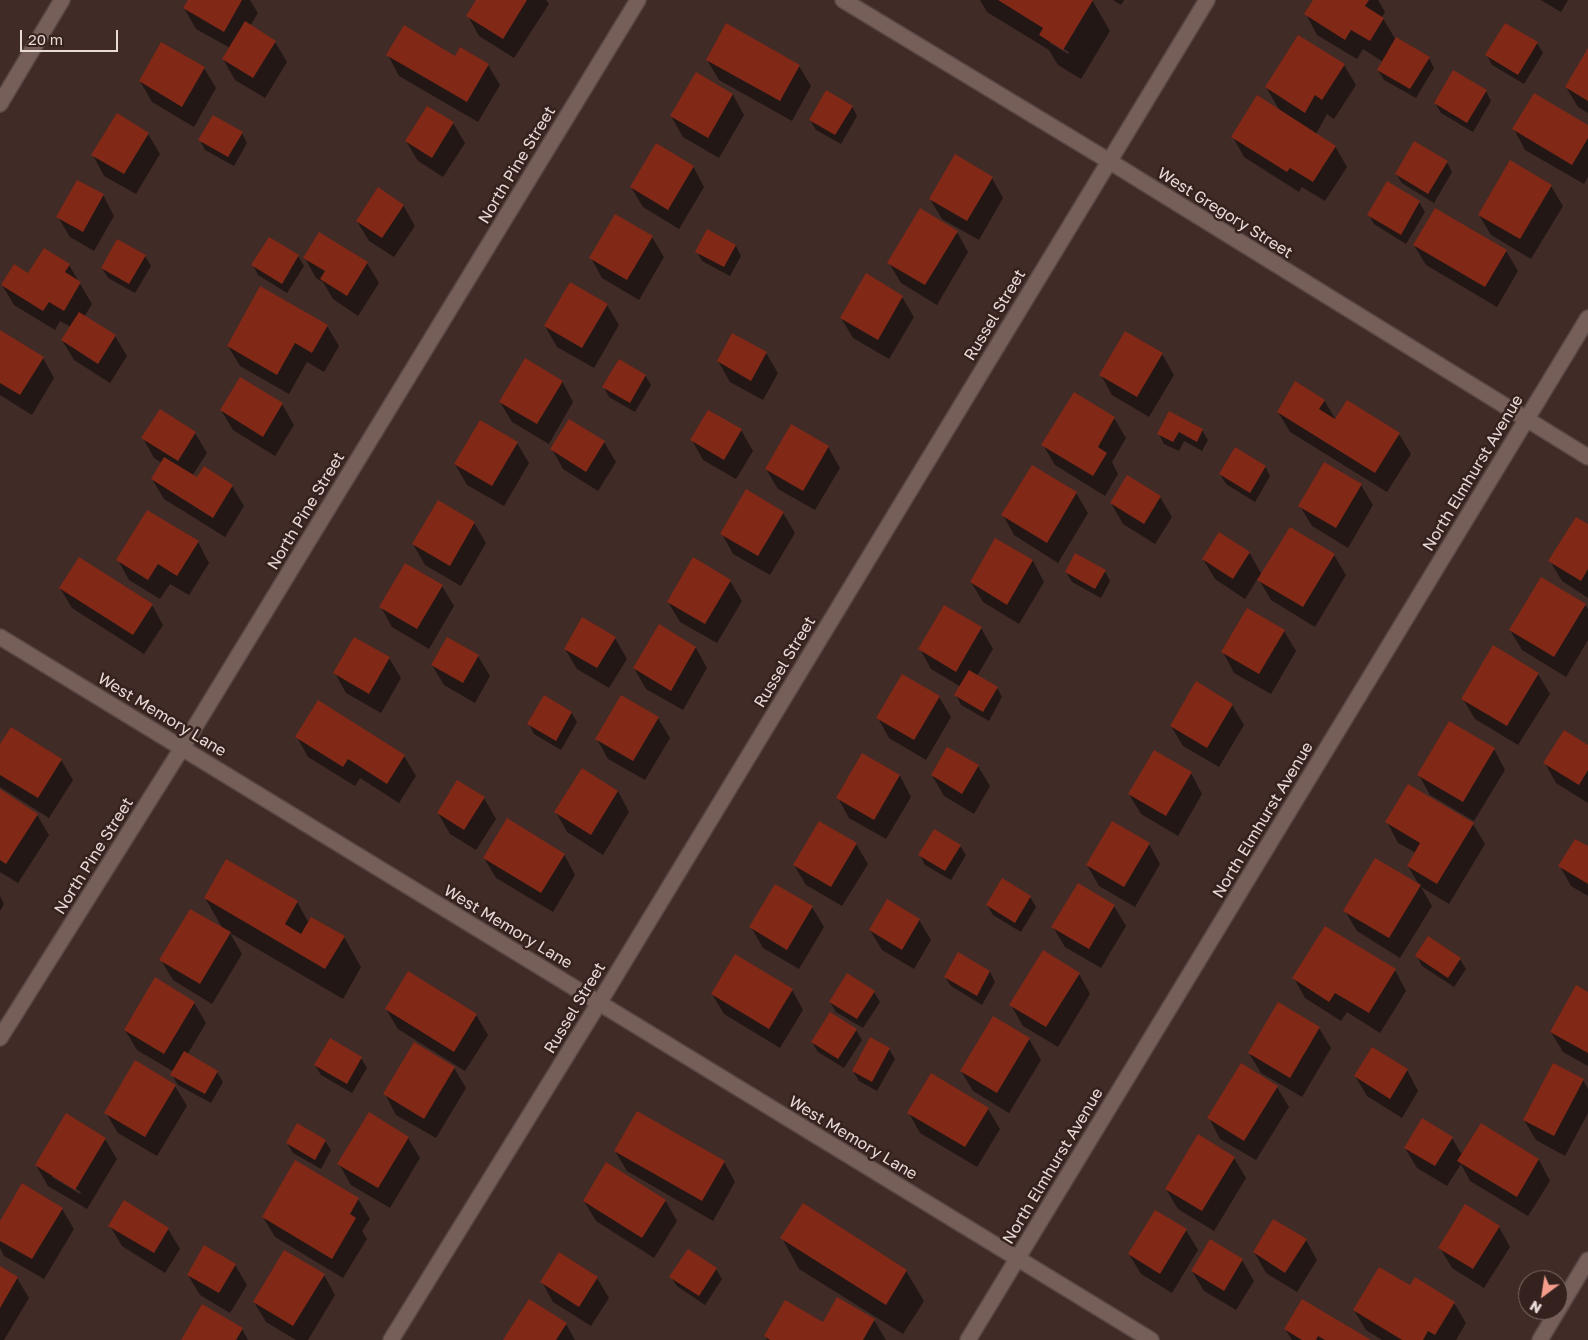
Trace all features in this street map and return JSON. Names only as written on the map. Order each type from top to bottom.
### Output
[{"type":"street","points":[[0,104],[62,0]]},
{"type":"street","name":"North Pine Street","points":[[0,1038],[182,748],[638,0]]},
{"type":"street","name":"West Gregory Street","points":[[843,0],[1109,161],[1588,457]]},
{"type":"street","name":"Russel Street","points":[[392,1340],[599,1003],[1207,0]]},
{"type":"street","name":"North Elmhurst Avenue","points":[[968,1340],[1588,318]]},
{"type":"street","name":"West Memory Lane","points":[[0,637],[1151,1340]]},
{"type":"street","points":[[1568,1293],[1588,1260]]},
{"type":"street","points":[[1540,1340],[1552,1320]]},
{"type":"building","points":[[188,0],[242,0],[224,32],[183,8]]},
{"type":"building","points":[[476,0],[527,0],[503,39],[466,16]]},
{"type":"building","points":[[998,0],[1093,0],[1063,50],[1039,35],[1043,28]]},
{"type":"building","points":[[1313,0],[1369,0],[1365,6],[1384,18],[1370,41],[1351,30],[1345,40],[1304,14]]},
{"type":"building","points":[[245,21],[276,41],[253,78],[222,59]]},
{"type":"building","points":[[726,23],[800,65],[780,101],[706,60]]},
{"type":"building","points":[[1505,23],[1538,42],[1518,75],[1485,55]]},
{"type":"building","points":[[404,25],[455,56],[460,47],[489,64],[467,102],[386,55]]},
{"type":"building","points":[[1298,35],[1345,64],[1322,100],[1315,95],[1305,113],[1265,87]]},
{"type":"building","points":[[1396,37],[1430,57],[1410,89],[1377,70]]},
{"type":"building","points":[[161,42],[205,67],[182,107],[139,81]]},
{"type":"building","points":[[1588,48],[1588,101],[1565,87]]},
{"type":"building","points":[[1453,70],[1487,90],[1467,123],[1434,103]]},
{"type":"building","points":[[696,72],[733,94],[708,138],[670,116]]},
{"type":"building","points":[[826,90],[853,106],[835,135],[809,120]]},
{"type":"building","points":[[1534,93],[1588,125],[1588,138],[1572,165],[1512,129]]},
{"type":"building","points":[[1257,95],[1336,146],[1313,182],[1290,168],[1287,172],[1231,137]]},
{"type":"building","points":[[427,106],[454,122],[432,158],[405,141]]},
{"type":"building","points":[[117,113],[149,133],[124,174],[91,155]]},
{"type":"building","points":[[213,115],[243,132],[228,157],[198,140]]},
{"type":"building","points":[[1414,141],[1448,161],[1428,194],[1395,174]]},
{"type":"building","points":[[656,143],[694,166],[668,210],[630,187]]},
{"type":"building","points":[[955,154],[993,177],[967,221],[929,199]]},
{"type":"building","points":[[1510,160],[1552,185],[1520,239],[1478,215]]},
{"type":"building","points":[[77,180],[104,194],[83,232],[56,217]]},
{"type":"building","points":[[1387,181],[1420,201],[1401,235],[1367,215]]},
{"type":"building","points":[[378,187],[404,205],[382,238],[356,221]]},
{"type":"building","points":[[920,208],[958,231],[925,285],[887,263]]},
{"type":"building","points":[[1435,208],[1507,250],[1485,287],[1413,245]]},
{"type":"building","points":[[615,214],[653,236],[627,280],[589,258]]},
{"type":"building","points":[[707,229],[736,245],[724,267],[695,252]]},
{"type":"building","points":[[319,232],[368,262],[347,296],[320,279],[325,271],[303,258]]},
{"type":"building","points":[[269,237],[299,255],[282,284],[251,265]]},
{"type":"building","points":[[117,239],[146,255],[129,284],[101,268]]},
{"type":"building","points":[[44,248],[70,264],[65,272],[81,282],[64,311],[49,302],[43,311],[1,285],[14,264],[28,273]]},
{"type":"building","points":[[866,273],[903,296],[878,340],[840,318]]},
{"type":"building","points":[[570,282],[608,304],[582,348],[544,326]]},
{"type":"building","points":[[260,286],[328,325],[312,353],[295,343],[277,375],[227,346]]},
{"type":"building","points":[[79,312],[116,335],[98,364],[61,340]]},
{"type":"building","points":[[0,330],[44,357],[20,395],[0,383]]},
{"type":"building","points":[[1125,331],[1163,353],[1137,397],[1099,375]]},
{"type":"building","points":[[732,333],[767,352],[751,381],[717,361]]},
{"type":"building","points":[[525,358],[563,381],[537,424],[499,402]]},
{"type":"building","points":[[619,359],[646,375],[630,403],[602,387]]},
{"type":"building","points":[[240,377],[283,403],[263,437],[220,410]]},
{"type":"building","points":[[1295,381],[1325,400],[1319,409],[1335,419],[1347,400],[1400,433],[1375,473],[1277,412]]},
{"type":"building","points":[[1074,392],[1115,417],[1098,447],[1107,453],[1093,476],[1041,445]]},
{"type":"building","points":[[160,409],[196,432],[178,461],[141,438]]},
{"type":"building","points":[[708,410],[742,429],[724,460],[690,440]]},
{"type":"building","points":[[1169,411],[1203,429],[1197,442],[1179,432],[1173,442],[1157,434]]},
{"type":"building","points":[[569,419],[605,441],[586,472],[550,449]]},
{"type":"building","points":[[480,420],[518,442],[492,486],[454,464]]},
{"type":"building","points":[[791,424],[829,446],[803,491],[765,469]]},
{"type":"building","points":[[1235,447],[1266,466],[1250,493],[1219,474]]},
{"type":"building","points":[[164,457],[197,477],[204,466],[233,485],[213,518],[151,479]]},
{"type":"building","points":[[1324,462],[1362,484],[1336,528],[1298,506]]},
{"type":"building","points":[[1032,465],[1077,492],[1047,543],[1001,515]]},
{"type":"building","points":[[1127,475],[1161,496],[1144,524],[1110,503]]},
{"type":"building","points":[[746,489],[784,512],[758,556],[720,534]]},
{"type":"building","points":[[438,500],[475,522],[450,566],[412,544]]},
{"type":"building","points":[[147,510],[199,541],[177,576],[158,564],[148,580],[116,560]]},
{"type":"building","points":[[1576,517],[1588,524],[1588,569],[1581,581],[1548,561]]},
{"type":"building","points":[[1290,527],[1335,554],[1303,607],[1257,580]]},
{"type":"building","points":[[1219,532],[1250,552],[1233,579],[1202,559]]},
{"type":"building","points":[[995,538],[1033,560],[1007,605],[970,582]]},
{"type":"building","points":[[1075,553],[1106,570],[1095,589],[1065,572]]},
{"type":"building","points":[[79,557],[153,604],[133,635],[59,588]]},
{"type":"building","points":[[693,557],[731,580],[705,624],[667,602]]},
{"type":"building","points":[[405,563],[443,585],[417,629],[379,607]]},
{"type":"building","points":[[1541,577],[1586,604],[1554,657],[1509,630]]},
{"type":"building","points":[[944,605],[982,627],[956,672],[918,649]]},
{"type":"building","points":[[1247,608],[1285,630],[1259,674],[1221,652]]},
{"type":"building","points":[[582,617],[616,637],[597,668],[564,649]]},
{"type":"building","points":[[659,624],[696,647],[671,691],[633,668]]},
{"type":"building","points":[[354,637],[390,657],[369,694],[333,673]]},
{"type":"building","points":[[447,637],[479,655],[463,683],[431,665]]},
{"type":"building","points":[[1493,645],[1539,673],[1507,726],[1461,699]]},
{"type":"building","points":[[969,670],[998,687],[983,712],[954,695]]},
{"type":"building","points":[[902,674],[940,696],[914,740],[876,718]]},
{"type":"building","points":[[1196,681],[1233,704],[1207,748],[1170,726]]},
{"type":"building","points":[[544,695],[572,712],[556,741],[527,724]]},
{"type":"building","points":[[621,695],[659,717],[633,761],[595,739]]},
{"type":"building","points":[[318,700],[405,755],[387,784],[348,759],[343,767],[295,737]]},
{"type":"building","points":[[1449,721],[1495,748],[1463,802],[1417,775]]},
{"type":"building","points":[[11,727],[62,759],[38,798],[0,775],[0,744]]},
{"type":"building","points":[[1564,730],[1588,745],[1588,770],[1579,785],[1543,763]]},
{"type":"building","points":[[947,747],[979,765],[962,794],[931,775]]},
{"type":"building","points":[[1154,750],[1192,772],[1166,816],[1128,794]]},
{"type":"building","points":[[862,753],[900,775],[874,820],[836,798]]},
{"type":"building","points":[[582,768],[618,791],[591,835],[554,812]]},
{"type":"building","points":[[457,780],[485,797],[464,830],[437,813]]},
{"type":"building","points":[[1408,784],[1474,823],[1437,884],[1407,866],[1420,843],[1385,822]]},
{"type":"building","points":[[0,789],[38,814],[6,864],[0,860]]},
{"type":"building","points":[[507,818],[565,854],[541,893],[483,858]]},
{"type":"building","points":[[819,821],[857,843],[831,887],[793,865]]},
{"type":"building","points":[[1112,821],[1150,843],[1124,887],[1086,865]]},
{"type":"building","points":[[934,829],[961,845],[945,871],[918,855]]},
{"type":"building","points":[[1575,839],[1588,846],[1588,884],[1558,866]]},
{"type":"building","points":[[1375,858],[1421,885],[1389,938],[1343,911]]},
{"type":"building","points":[[226,859],[298,901],[285,924],[301,934],[311,917],[345,936],[325,969],[204,898]]},
{"type":"building","points":[[1002,878],[1031,896],[1015,923],[986,905]]},
{"type":"building","points":[[1078,883],[1115,905],[1089,949],[1051,927]]},
{"type":"building","points":[[775,884],[813,906],[787,950],[749,927]]},
{"type":"building","points":[[887,899],[920,919],[902,950],[869,930]]},
{"type":"building","points":[[190,909],[231,932],[200,984],[159,960]]},
{"type":"building","points":[[1325,926],[1396,969],[1369,1013],[1335,993],[1329,1002],[1292,978]]},
{"type":"building","points":[[1428,936],[1461,958],[1448,978],[1415,956]]},
{"type":"building","points":[[1043,950],[1080,973],[1046,1027],[1009,1005]]},
{"type":"building","points":[[958,952],[990,971],[977,996],[944,977]]},
{"type":"building","points":[[735,954],[793,989],[769,1029],[711,994]]},
{"type":"building","points":[[408,971],[477,1014],[454,1052],[385,1009]]},
{"type":"building","points":[[847,973],[875,991],[857,1019],[829,1002]]},
{"type":"building","points":[[155,977],[195,1002],[164,1054],[124,1030]]},
{"type":"building","points":[[1576,985],[1588,992],[1588,1053],[1550,1032]]},
{"type":"building","points":[[1278,1002],[1320,1027],[1290,1078],[1248,1053]]},
{"type":"building","points":[[830,1012],[857,1029],[838,1059],[811,1042]]},
{"type":"building","points":[[993,1016],[1030,1038],[997,1093],[960,1071]]},
{"type":"building","points":[[870,1037],[890,1048],[872,1082],[852,1071]]},
{"type":"building","points":[[330,1038],[362,1057],[347,1084],[314,1065]]},
{"type":"building","points":[[414,1042],[455,1067],[424,1119],[383,1094]]},
{"type":"building","points":[[1372,1047],[1408,1069],[1390,1099],[1354,1076]]},
{"type":"building","points":[[184,1051],[218,1071],[205,1094],[170,1075]]},
{"type":"building","points":[[135,1060],[176,1085],[145,1137],[104,1113]]},
{"type":"building","points":[[1241,1063],[1278,1086],[1244,1141],[1207,1118]]},
{"type":"building","points":[[1553,1063],[1584,1079],[1554,1136],[1523,1120]]},
{"type":"building","points":[[931,1073],[989,1108],[965,1147],[907,1113]]},
{"type":"building","points":[[637,1111],[725,1161],[702,1201],[614,1151]]},
{"type":"building","points":[[369,1112],[409,1137],[378,1188],[337,1164]]},
{"type":"building","points":[[66,1113],[106,1138],[75,1190],[35,1165]]},
{"type":"building","points":[[1422,1118],[1453,1137],[1435,1166],[1404,1148]]},
{"type":"building","points":[[297,1123],[326,1140],[315,1160],[286,1143]]},
{"type":"building","points":[[1481,1123],[1539,1159],[1517,1197],[1457,1161]]},
{"type":"building","points":[[1198,1134],[1235,1157],[1202,1211],[1165,1189]]},
{"type":"building","points":[[295,1160],[359,1198],[350,1214],[356,1218],[332,1259],[262,1217]]},
{"type":"building","points":[[606,1162],[666,1200],[642,1238],[583,1201]]},
{"type":"building","points":[[22,1183],[63,1208],[32,1259],[0,1241],[0,1221]]},
{"type":"building","points":[[124,1200],[169,1228],[154,1253],[108,1226]]},
{"type":"building","points":[[803,1203],[907,1270],[886,1305],[780,1238]]},
{"type":"building","points":[[1465,1204],[1500,1226],[1473,1269],[1438,1248]]},
{"type":"building","points":[[1155,1210],[1187,1229],[1160,1274],[1128,1254]]},
{"type":"building","points":[[1273,1219],[1307,1239],[1285,1273],[1253,1252]]},
{"type":"building","points":[[1210,1239],[1243,1259],[1224,1291],[1191,1271]]},
{"type":"building","points":[[204,1245],[236,1264],[219,1293],[187,1275]]},
{"type":"building","points":[[688,1249],[717,1268],[699,1296],[669,1277]]},
{"type":"building","points":[[284,1250],[325,1274],[293,1326],[253,1302]]},
{"type":"building","points":[[559,1252],[598,1277],[579,1307],[540,1282]]},
{"type":"building","points":[[0,1266],[18,1277],[0,1308]]},
{"type":"building","points":[[1379,1267],[1410,1285],[1415,1277],[1455,1302],[1435,1335],[1428,1331],[1423,1340],[1402,1340],[1353,1310]]},
{"type":"building","points":[[837,1297],[875,1319],[863,1340],[770,1340],[764,1336],[785,1300],[823,1322]]},
{"type":"building","points":[[529,1299],[567,1323],[556,1340],[503,1340]]},
{"type":"building","points":[[1302,1299],[1371,1340],[1325,1340],[1318,1336],[1316,1340],[1302,1340],[1284,1329]]},
{"type":"building","points":[[202,1304],[243,1328],[236,1340],[181,1340]]}]
